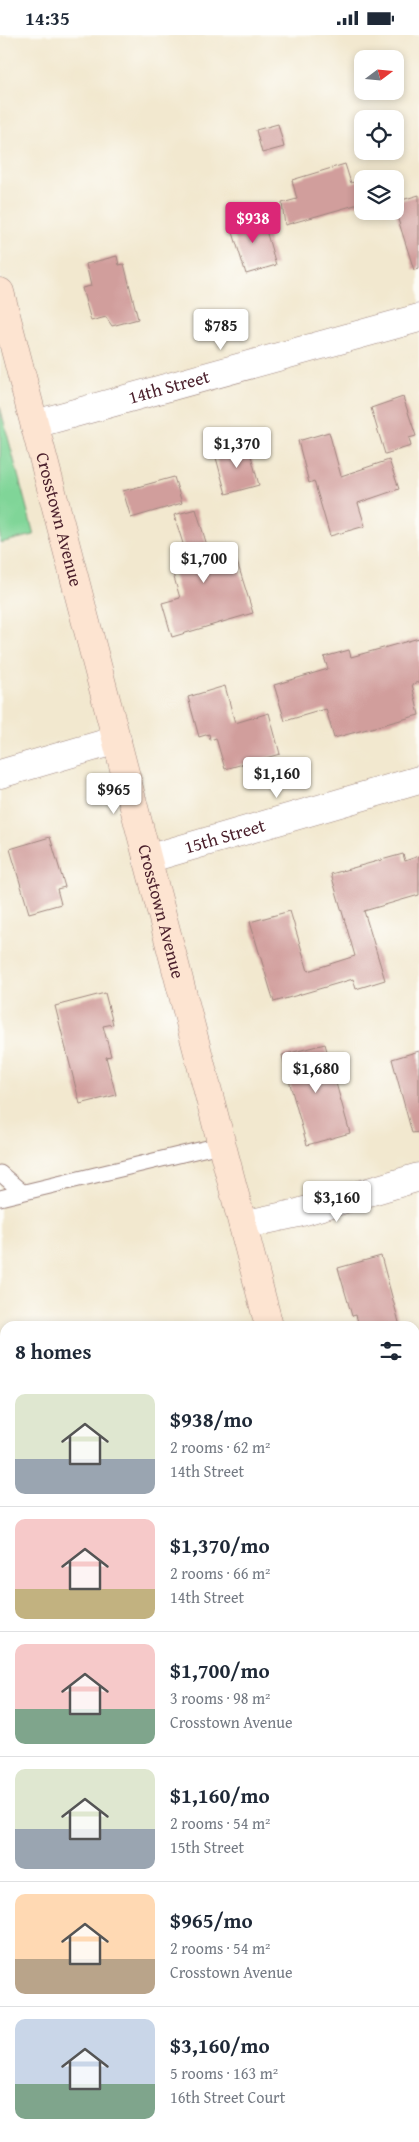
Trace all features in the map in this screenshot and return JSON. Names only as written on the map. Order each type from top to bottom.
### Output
[{"type":"street","name":"Crosstown Avenue","points":[[0,292],[147,859],[224,1144],[268,1321]]},
{"type":"street","name":"14th Street","points":[[35,424],[419,318]]},
{"type":"street","points":[[0,774],[117,740]]},
{"type":"street","name":"15th Street","points":[[147,859],[419,780]]},
{"type":"street","points":[[244,1225],[298,1213],[419,1177]]},
{"type":"lane","points":[[0,1198],[21,1191],[224,1144]]},
{"type":"lane","points":[[0,1173],[21,1191]]},
{"type":"green space","points":[[0,407],[34,535],[0,543]]},
{"type":"building","points":[[278,124],[284,147],[262,153],[256,130]]},
{"type":"building","points":[[345,164],[351,183],[354,182],[354,205],[285,225],[282,203],[297,199],[292,180]]},
{"type":"building","points":[[419,195],[419,269],[414,270],[398,220],[404,220],[404,199]]},
{"type":"building","points":[[261,213],[276,265],[246,274],[230,223]]},
{"type":"building","points":[[117,256],[119,265],[124,264],[138,319],[112,326],[106,317],[91,321],[82,288],[91,286],[86,264]]},
{"type":"building","points":[[403,397],[416,436],[409,438],[411,446],[385,454],[371,408]]},
{"type":"building","points":[[329,432],[341,476],[389,460],[399,489],[358,503],[365,526],[330,536],[314,481],[309,483],[298,441]]},
{"type":"building","points":[[248,445],[259,485],[226,494],[215,454]]},
{"type":"building","points":[[174,477],[182,503],[131,518],[123,491]]},
{"type":"building","points":[[196,509],[212,562],[235,555],[253,613],[172,637],[162,603],[180,598],[173,574],[191,569],[174,515]]},
{"type":"building","points":[[419,638],[419,682],[412,684],[419,715],[334,738],[326,709],[285,721],[274,685],[328,669],[324,657],[349,650],[351,657]]},
{"type":"building","points":[[225,686],[235,723],[269,713],[280,754],[225,769],[216,738],[210,740],[209,734],[199,737],[188,697]]},
{"type":"building","points":[[50,837],[65,887],[57,889],[61,904],[29,913],[10,849]]},
{"type":"building","points":[[403,854],[405,861],[419,856],[419,895],[364,911],[385,980],[356,989],[353,979],[274,1002],[250,922],[290,911],[308,971],[355,956],[331,874]]},
{"type":"building","points":[[105,993],[113,1024],[103,1026],[111,1056],[106,1057],[116,1095],[80,1104],[55,1006]]},
{"type":"building","points":[[325,1044],[350,1133],[307,1145],[282,1055]]},
{"type":"building","points":[[419,1051],[419,1132],[412,1133],[392,1059]]},
{"type":"building","points":[[381,1256],[399,1321],[358,1321],[356,1315],[352,1316],[338,1268]]}]
